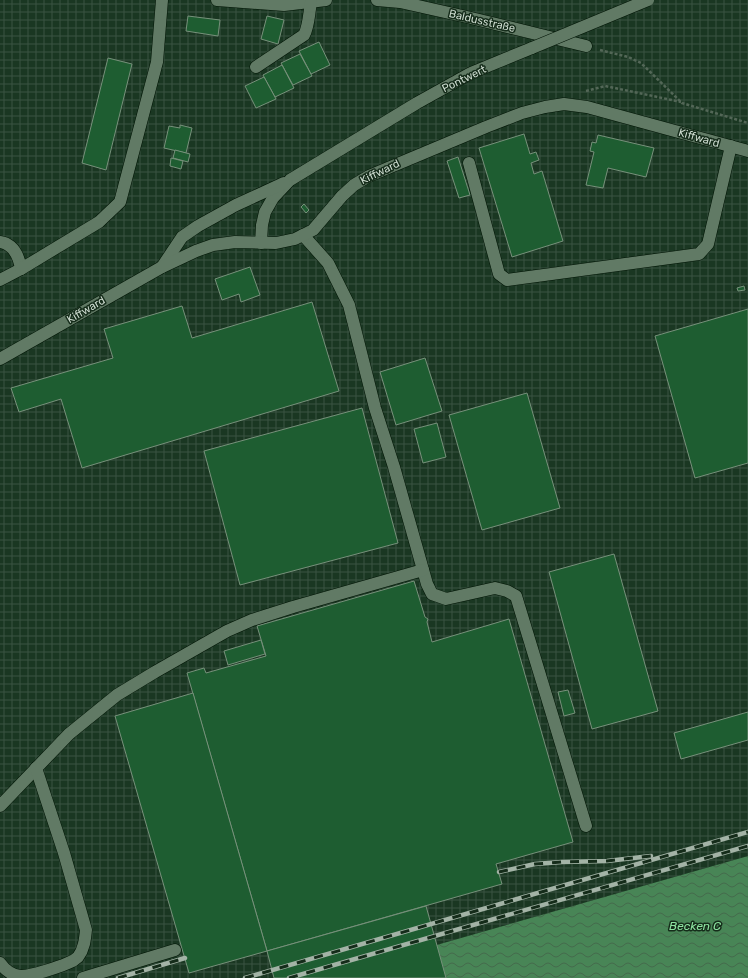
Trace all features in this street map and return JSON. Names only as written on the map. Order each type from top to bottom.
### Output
[{"type":"street","points":[[0,280],[99,222],[120,202],[157,62],[162,0]]},
{"type":"street","points":[[217,0],[284,5],[326,0]]},
{"type":"street","name":"Baldusstraße","points":[[377,0],[400,2],[460,15],[586,46]]},
{"type":"street","name":"Pontwert","points":[[162,267],[182,237],[198,226],[236,205],[290,180],[417,103],[472,73],[648,0]]},
{"type":"street","points":[[256,67],[304,35],[309,17],[308,2]]},
{"type":"street","name":"Kiffward","points":[[0,359],[162,267],[196,251],[213,245],[235,242],[276,243],[295,239],[313,230],[342,196],[354,185],[369,176],[465,135],[522,113],[544,107],[564,104],[587,107],[748,151]]},
{"type":"street","points":[[469,162],[499,274],[507,280],[699,254],[708,244],[731,146]]},
{"type":"street","name":"Pontwert","points":[[260,243],[265,212],[273,198],[290,180]]},
{"type":"street","points":[[303,235],[328,263],[349,305],[375,408],[394,467],[427,584],[432,594],[446,599],[495,588],[507,591],[516,596],[586,826]]},
{"type":"street","points":[[0,242],[11,246],[16,252],[21,269]]},
{"type":"street","points":[[0,806],[69,734],[117,695],[227,631],[252,620],[286,609],[423,570]]},
{"type":"street","points":[[0,963],[5,970],[12,974],[21,976],[32,974],[74,960],[78,956],[85,940],[86,930],[64,853],[36,768]]},
{"type":"street","points":[[83,978],[175,950]]},
{"type":"path","points":[[586,46],[628,57],[641,64],[682,102]]},
{"type":"path","points":[[564,104],[575,93],[605,86],[682,102],[748,123]]},
{"type":"shaded area","points":[[0,0],[748,0],[748,856],[321,978],[0,978]]},
{"type":"water","name":"Becken C","points":[[748,856],[748,978],[321,978]]},
{"type":"building","points":[[188,16],[220,20],[218,36],[186,31]]},
{"type":"building","points":[[267,16],[284,20],[278,44],[261,39]]},
{"type":"building","points":[[319,42],[330,65],[311,74],[299,51]]},
{"type":"building","points":[[300,54],[312,76],[293,85],[281,63]]},
{"type":"building","points":[[108,58],[132,64],[106,170],[82,163]]},
{"type":"building","points":[[282,65],[294,88],[275,97],[263,75]]},
{"type":"building","points":[[264,77],[276,99],[256,108],[245,86]]},
{"type":"building","points":[[180,125],[192,128],[186,153],[164,148],[169,126],[180,128]]},
{"type":"building","points":[[524,134],[530,154],[536,152],[539,160],[531,163],[534,174],[542,171],[563,241],[512,257],[479,148]]},
{"type":"building","points":[[598,135],[654,148],[646,177],[608,168],[603,188],[586,185],[594,152],[590,151],[592,142],[596,143]]},
{"type":"building","points":[[175,150],[190,154],[188,162],[173,158]]},
{"type":"building","points":[[458,157],[470,195],[459,198],[447,161]]},
{"type":"building","points":[[171,158],[183,161],[181,169],[170,166]]},
{"type":"building","points":[[304,204],[309,210],[306,213],[301,207]]},
{"type":"building","points":[[250,267],[260,295],[241,302],[239,294],[222,300],[215,279]]},
{"type":"building","points":[[744,286],[745,290],[738,291],[737,288]]},
{"type":"building","points":[[312,302],[339,391],[82,468],[61,399],[19,412],[11,388],[113,358],[104,329],[182,306],[192,338]]},
{"type":"building","points":[[748,309],[748,463],[695,478],[655,336]]},
{"type":"building","points":[[425,358],[442,411],[396,425],[380,372]]},
{"type":"building","points":[[527,393],[560,508],[482,530],[449,415]]},
{"type":"building","points":[[362,408],[398,543],[240,585],[204,451]]},
{"type":"building","points":[[437,423],[446,457],[423,463],[414,429]]},
{"type":"building","points":[[614,554],[658,711],[592,729],[549,572]]},
{"type":"building","points":[[414,581],[425,617],[428,619],[427,622],[432,642],[509,619],[573,842],[496,864],[502,884],[267,951],[187,673],[204,668],[206,673],[266,656],[257,626]]},
{"type":"building","points":[[261,640],[265,654],[228,665],[224,651]]},
{"type":"building","points":[[568,690],[575,713],[564,716],[558,692]]},
{"type":"building","points":[[193,693],[267,951],[189,973],[115,716]]},
{"type":"building","points":[[748,712],[748,740],[681,759],[674,733]]},
{"type":"building","points":[[426,906],[446,978],[274,978],[267,951]]},
{"type":"railway","points":[[245,978],[748,832]]},
{"type":"railway","points":[[289,978],[748,846]]},
{"type":"railway","points":[[499,872],[535,864],[607,861],[651,856]]},
{"type":"railway","points":[[118,978],[185,958]]}]
